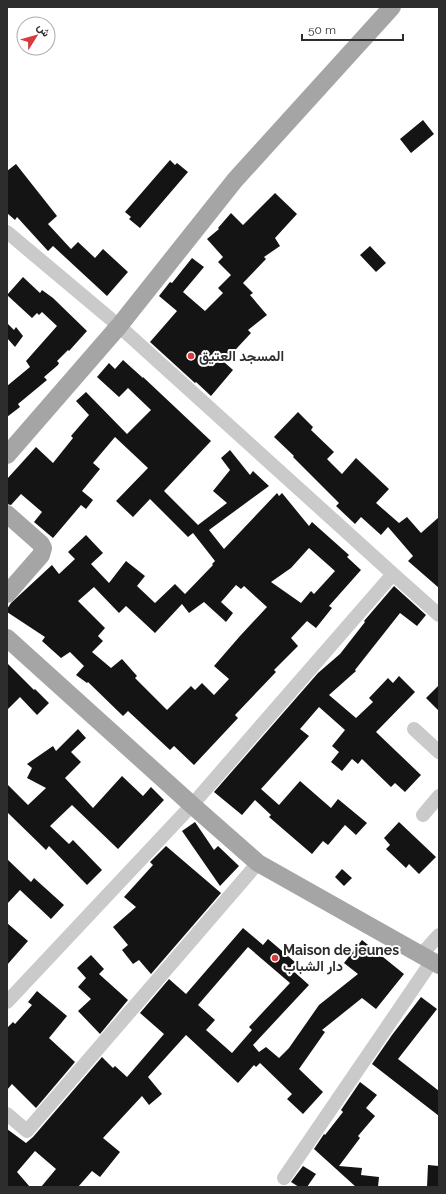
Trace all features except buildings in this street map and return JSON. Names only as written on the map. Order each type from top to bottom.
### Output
[{"type":"main road","points":[[7,455],[119,326],[235,180],[392,7]]},
{"type":"main road","points":[[7,514],[40,544],[43,548],[43,552],[7,594]]},
{"type":"main road","points":[[7,638],[258,863],[431,960]]},
{"type":"street","points":[[7,232],[119,326],[393,574],[438,610]]},
{"type":"street","points":[[7,1002],[192,805],[393,574]]},
{"type":"street","points":[[414,730],[439,752]]},
{"type":"street","points":[[423,815],[439,796]]},
{"type":"street","points":[[7,1114],[27,1131],[258,863]]},
{"type":"street","points":[[284,1178],[431,960],[439,935]]},
{"type":"place","name":"المسجد العتيق","points":[[191,356]]},
{"type":"place","name":"Maison de jeunes دار الشباب","points":[[275,958]]}]
